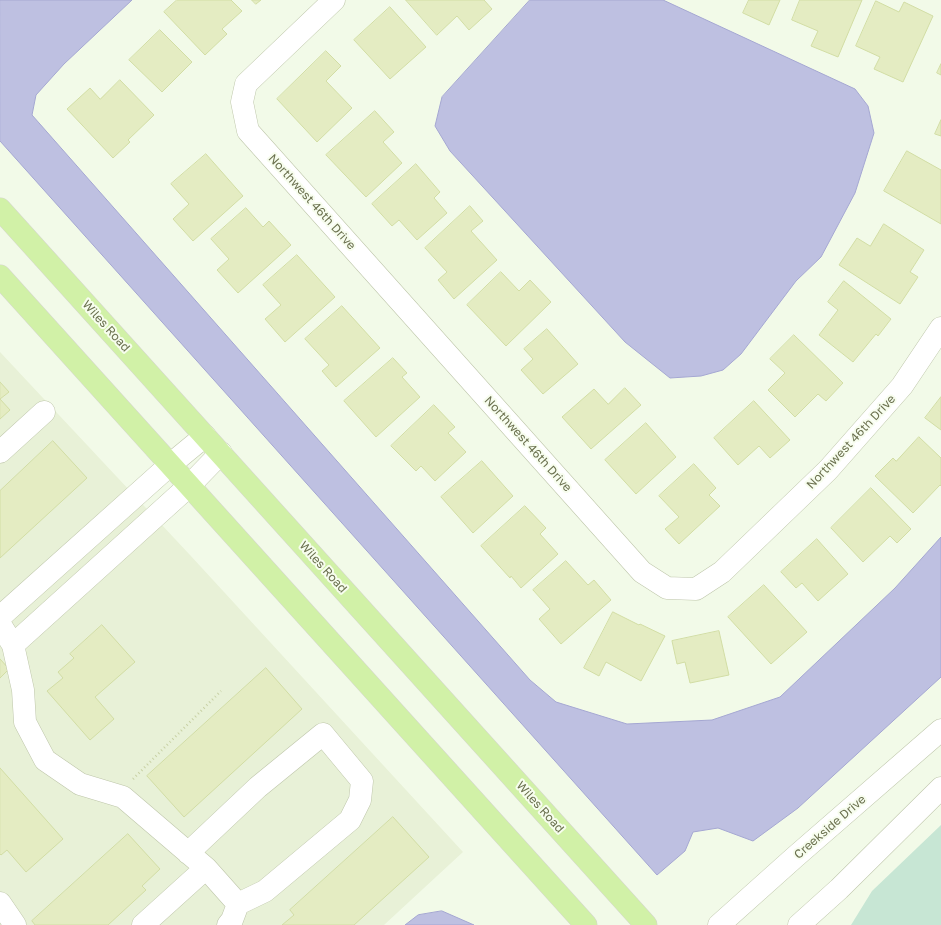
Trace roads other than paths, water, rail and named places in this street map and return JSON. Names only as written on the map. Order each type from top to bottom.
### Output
[{"type":"main road","name":"Wiles Road","points":[[0,208],[646,925]]},
{"type":"main road","points":[[0,276],[586,925]]},
{"type":"street","name":"Northwest 46th Drive","points":[[334,0],[246,84],[242,102],[248,131],[642,572],[667,588],[696,589],[722,572],[828,470],[902,386],[941,328]]},
{"type":"street","points":[[0,452],[44,412]]},
{"type":"street","points":[[0,617],[171,464],[205,436]]},
{"type":"street","points":[[13,645],[190,485],[221,453]]},
{"type":"street","points":[[0,624],[13,645],[23,690],[25,722],[45,760],[80,784],[123,797],[206,868],[238,904]]},
{"type":"street","name":"Creekside Drive","points":[[719,925],[941,730]]},
{"type":"street","points":[[188,853],[258,787],[323,734],[362,781],[360,800],[350,820],[265,891],[238,904],[232,920],[228,925]]},
{"type":"street","points":[[799,925],[839,889],[941,788]]},
{"type":"street","points":[[143,925],[206,868]]},
{"type":"street","points":[[0,903],[15,925]]},
{"type":"water","points":[[0,0],[132,0],[64,64],[36,95],[32,115],[530,680],[556,702],[627,724],[712,720],[780,697],[895,588],[941,537],[941,677],[798,808],[753,841],[718,828],[693,832],[685,851],[657,875],[0,141]]},
{"type":"water","points":[[530,0],[663,0],[855,89],[868,106],[874,133],[855,193],[821,257],[796,281],[741,354],[723,370],[701,376],[670,378],[625,342],[450,151],[435,126],[442,97]]},
{"type":"water","points":[[442,911],[474,925],[405,925],[418,915]]}]
